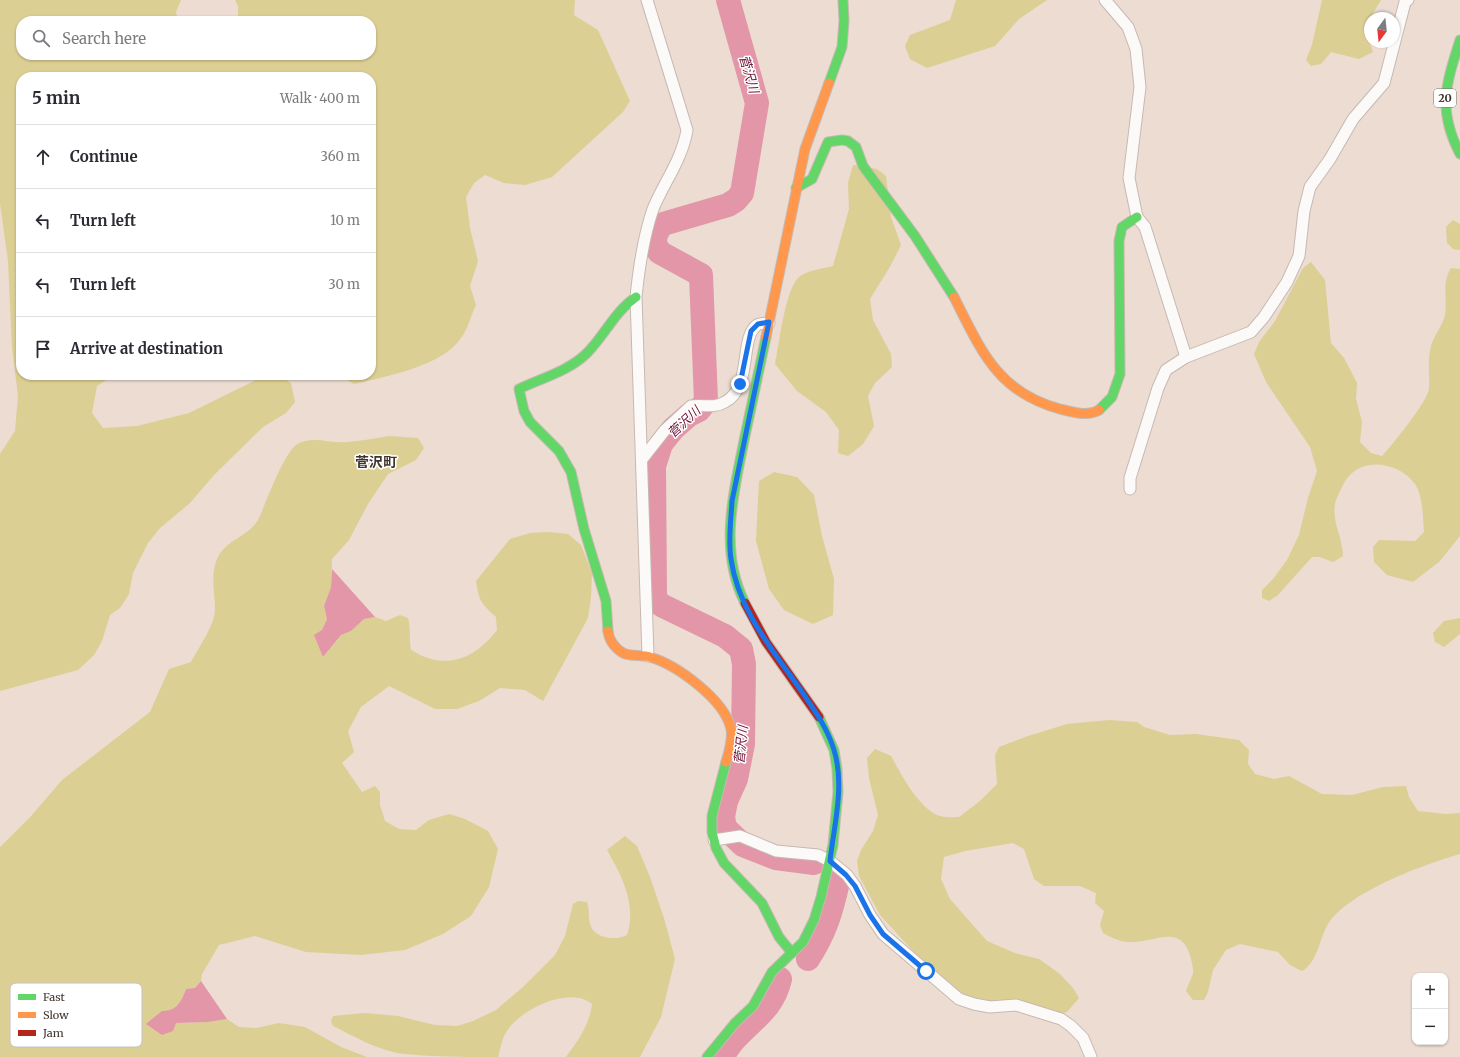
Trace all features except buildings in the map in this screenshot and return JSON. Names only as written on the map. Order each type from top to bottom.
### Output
[{"type":"street","points":[[647,0],[687,130],[684,144],[676,165],[652,214],[640,254],[636,297],[643,458],[648,656]]},
{"type":"street","points":[[707,1057],[736,1022],[751,1008],[760,996],[774,968],[792,954],[806,939],[823,895],[830,861],[839,792],[834,750],[821,720],[751,618],[741,598],[731,558],[730,529],[732,501],[796,188],[805,150],[842,47],[844,21],[843,0]]},
{"type":"street","points":[[1105,0],[1128,27],[1136,49],[1140,87],[1129,178],[1137,217],[1145,227],[1186,356]]},
{"type":"street","points":[[1130,489],[1130,478],[1158,388],[1166,370],[1186,356],[1251,332],[1264,317],[1287,282],[1299,256],[1304,211],[1310,187],[1330,159],[1353,119],[1384,83],[1405,2],[1408,0]]},
{"type":"street","name":"20","points":[[1460,40],[1449,75],[1445,105],[1446,120],[1460,154]]},
{"type":"street","points":[[796,188],[812,179],[828,142],[839,139],[849,141],[860,151],[863,166],[935,265],[954,296],[984,354],[999,373],[1015,389],[1034,401],[1055,409],[1088,414],[1102,410],[1111,399],[1120,375],[1119,241],[1122,227],[1137,217]]},
{"type":"street","points":[[636,297],[626,302],[597,342],[575,363],[519,389],[521,401],[529,420],[542,436],[559,450],[570,469],[584,529],[601,579],[607,603],[607,631],[614,644],[623,652],[632,656],[648,656],[662,662],[695,683],[707,693],[722,712],[731,728],[731,741],[713,808],[711,823],[719,839],[718,852],[727,868],[748,886],[763,904],[779,937],[792,954]]},
{"type":"street","points":[[643,458],[665,430],[691,406],[723,403],[734,396],[740,384],[751,331],[758,324],[769,322]]},
{"type":"street","points":[[719,839],[740,836],[776,851],[818,855],[830,861],[846,875],[855,886],[870,915],[883,934],[959,999],[990,1007],[1016,1005],[1061,1019],[1071,1026],[1083,1038],[1091,1057]]},
{"type":"shaded area","points":[[0,0],[181,0],[176,12],[177,16],[16,16],[16,60],[376,60],[376,16],[238,16],[238,6],[235,0],[575,0],[574,15],[598,30],[630,101],[623,112],[552,177],[525,185],[504,183],[485,175],[474,183],[466,197],[470,228],[478,261],[470,286],[476,305],[468,326],[461,338],[452,348],[441,356],[412,369],[376,379],[376,72],[16,72],[16,380],[12,348],[8,261],[0,203]]},
{"type":"shaded area","points":[[956,0],[1047,0],[1019,19],[995,46],[927,68],[910,59],[905,46],[910,35],[950,20]]},
{"type":"shaded area","points":[[1322,0],[1381,0],[1374,12],[1364,12],[1364,48],[1372,48],[1373,52],[1359,59],[1331,52],[1321,64],[1311,66],[1306,60],[1312,45]]},
{"type":"shaded area","points":[[853,165],[877,169],[886,176],[891,217],[901,245],[891,265],[870,299],[873,320],[891,354],[892,367],[875,383],[868,396],[874,426],[863,444],[848,456],[838,453],[839,430],[826,412],[797,391],[775,364],[786,306],[793,285],[801,275],[805,273],[833,266],[849,209],[848,183]]},
{"type":"shaded area","points":[[1453,220],[1460,224],[1460,250],[1453,249],[1447,243],[1446,227]]},
{"type":"shaded area","points":[[1311,262],[1325,280],[1331,343],[1344,358],[1357,383],[1356,399],[1362,422],[1360,442],[1371,453],[1382,456],[1409,422],[1427,394],[1429,388],[1431,346],[1442,323],[1446,309],[1446,280],[1451,268],[1460,269],[1460,536],[1439,562],[1413,582],[1387,575],[1374,562],[1373,547],[1379,540],[1415,541],[1424,532],[1420,494],[1415,484],[1409,477],[1393,467],[1374,464],[1365,466],[1356,470],[1347,478],[1336,500],[1335,515],[1343,556],[1333,562],[1320,557],[1312,557],[1278,595],[1269,601],[1262,598],[1262,590],[1273,579],[1287,560],[1299,535],[1308,498],[1317,471],[1310,447],[1266,382],[1254,354],[1259,342],[1275,321],[1303,268]]},
{"type":"shaded area","points":[[16,380],[106,380],[97,386],[92,413],[103,428],[137,426],[189,413],[256,380],[286,380],[291,383],[295,402],[286,413],[263,427],[214,475],[190,503],[160,528],[148,543],[133,573],[129,594],[120,608],[110,615],[102,641],[94,655],[78,670],[0,691],[0,454],[15,431],[18,396]]},
{"type":"shaded area","points":[[347,380],[371,380],[354,384]]},
{"type":"shaded area","points":[[389,436],[418,438],[424,448],[416,460],[388,474],[368,504],[349,540],[332,559],[331,587],[324,606],[327,619],[322,630],[323,657],[341,635],[351,631],[364,619],[375,617],[386,621],[400,615],[408,618],[411,650],[424,656],[436,660],[447,661],[469,655],[479,649],[497,630],[496,617],[482,601],[478,593],[476,581],[510,539],[530,533],[549,532],[568,534],[581,545],[592,573],[588,618],[543,701],[525,690],[500,688],[479,701],[457,709],[435,709],[389,686],[361,707],[348,731],[354,752],[342,763],[362,792],[375,786],[380,792],[380,805],[385,821],[399,829],[416,830],[429,820],[449,814],[465,819],[488,831],[498,849],[489,887],[471,916],[443,934],[405,950],[361,955],[306,952],[255,936],[219,945],[202,974],[201,981],[195,988],[186,989],[180,1004],[170,1011],[175,1023],[208,1022],[227,1019],[239,1027],[256,1028],[279,1023],[305,1027],[341,1047],[367,1057],[0,1057],[0,847],[32,815],[62,780],[150,712],[169,669],[191,662],[202,644],[214,616],[213,578],[217,559],[225,547],[254,526],[287,456],[293,448],[299,443],[311,440],[341,442]]},
{"type":"shaded area","points":[[774,472],[797,477],[814,495],[822,536],[834,579],[833,615],[813,624],[784,610],[769,589],[756,541],[759,481]]},
{"type":"shaded area","points":[[332,569],[375,617],[364,619],[351,631],[341,635],[323,657],[314,635],[322,630],[327,619],[324,606],[331,587]]},
{"type":"shaded area","points":[[1460,618],[1460,634],[1444,647],[1435,642],[1433,633],[1444,621]]},
{"type":"shaded area","points":[[1109,720],[1137,722],[1144,727],[1170,735],[1196,734],[1239,740],[1249,750],[1248,764],[1255,774],[1274,779],[1289,776],[1322,794],[1352,795],[1383,787],[1406,786],[1409,797],[1418,811],[1445,814],[1460,813],[1460,854],[1408,872],[1369,890],[1352,901],[1338,912],[1328,924],[1312,962],[1302,971],[1290,965],[1278,952],[1240,944],[1226,950],[1213,970],[1208,992],[1204,1000],[1193,1000],[1186,991],[1193,974],[1192,964],[1186,946],[1180,940],[1174,937],[1167,937],[1126,942],[1115,939],[1103,933],[1100,925],[1104,911],[1095,903],[1096,893],[1080,886],[1044,886],[1034,879],[1024,849],[1013,843],[965,851],[944,857],[941,879],[950,899],[987,941],[1015,953],[1039,959],[1060,974],[1073,988],[1079,998],[1067,1012],[1057,1015],[981,1002],[958,991],[913,951],[880,915],[859,876],[857,861],[861,850],[873,831],[878,815],[869,778],[867,758],[875,749],[891,756],[911,789],[923,804],[939,816],[959,817],[980,801],[997,784],[995,755],[999,747],[1067,724]]},
{"type":"shaded area","points":[[625,836],[637,846],[650,877],[664,918],[675,959],[661,1017],[640,1057],[566,1057],[586,1026],[592,1004],[583,999],[572,997],[560,998],[548,1002],[525,1013],[516,1020],[505,1034],[498,1057],[433,1056],[397,1053],[372,1045],[333,1026],[331,1021],[333,1016],[365,1013],[398,1016],[435,1025],[457,1026],[473,1021],[496,1010],[523,987],[555,955],[565,936],[573,904],[578,901],[587,902],[590,924],[596,933],[601,936],[612,938],[627,935],[630,924],[629,902],[623,880],[607,850]]},
{"type":"shaded area","points":[[201,981],[227,1019],[208,1022],[176,1023],[173,1031],[162,1035],[146,1024],[162,1011],[167,1011],[178,1005],[186,989],[195,988]]},
{"type":"waterway","name":"菅沢川","points":[[728,0],[757,103],[742,193],[736,200],[728,205],[663,224],[658,230],[654,241],[659,252],[701,275],[706,401],[699,410],[689,415],[673,429],[661,444],[654,466],[655,595],[657,602],[663,606],[725,636],[741,649],[744,664],[743,744],[736,779],[726,801],[723,817],[725,828],[743,845],[776,858],[814,863]]},
{"type":"waterway","name":"菅沢川","points":[[808,959],[827,922],[838,882]]},
{"type":"waterway","name":"菅沢川","points":[[722,1057],[733,1041],[768,1006],[773,998],[780,979]]},
{"type":"traffic: fast","points":[[829,83],[842,47],[844,21],[843,0]]},
{"type":"traffic: fast","points":[[1460,40],[1451,70],[1446,97],[1448,124],[1460,154]]},
{"type":"traffic: fast","points":[[796,188],[812,179],[828,142],[842,140],[848,141],[856,147],[863,166],[915,236],[954,297]]},
{"type":"traffic: fast","points":[[1099,410],[1112,397],[1120,374],[1119,241],[1122,227],[1137,217]]},
{"type":"traffic: fast","points":[[608,631],[606,601],[584,529],[571,472],[559,451],[530,422],[524,411],[519,389],[555,374],[580,359],[593,346],[622,309],[636,297]]},
{"type":"traffic: fast","points":[[745,603],[737,583],[732,562],[730,541],[731,520],[733,499],[745,436],[766,337]]},
{"type":"traffic: fast","points":[[707,1057],[735,1023],[753,1006],[772,972],[803,942],[814,920],[833,845],[838,792],[834,750],[819,717]]},
{"type":"traffic: fast","points":[[726,762],[712,816],[712,832],[716,848],[724,863],[762,903],[779,937],[792,953]]},
{"type":"traffic: slow","points":[[766,337],[805,149],[829,83]]},
{"type":"traffic: slow","points":[[954,297],[983,351],[1006,380],[1021,392],[1038,401],[1060,409],[1085,414],[1099,410]]},
{"type":"traffic: slow","points":[[608,631],[610,638],[617,649],[629,655],[647,656],[661,661],[698,685],[720,707],[727,718],[731,729],[731,741],[726,762]]},
{"type":"traffic: jam","points":[[745,603],[766,642],[819,717]]},
{"type":"district","name":"菅沢町","points":[[376,462]]},
{"type":"route","points":[[740,384],[751,331],[758,324],[769,322],[732,501],[730,529],[731,558],[735,580],[741,598],[751,618],[821,720],[834,750],[838,770],[839,792],[830,861],[846,875],[855,886],[870,915],[883,934],[926,971]]}]
